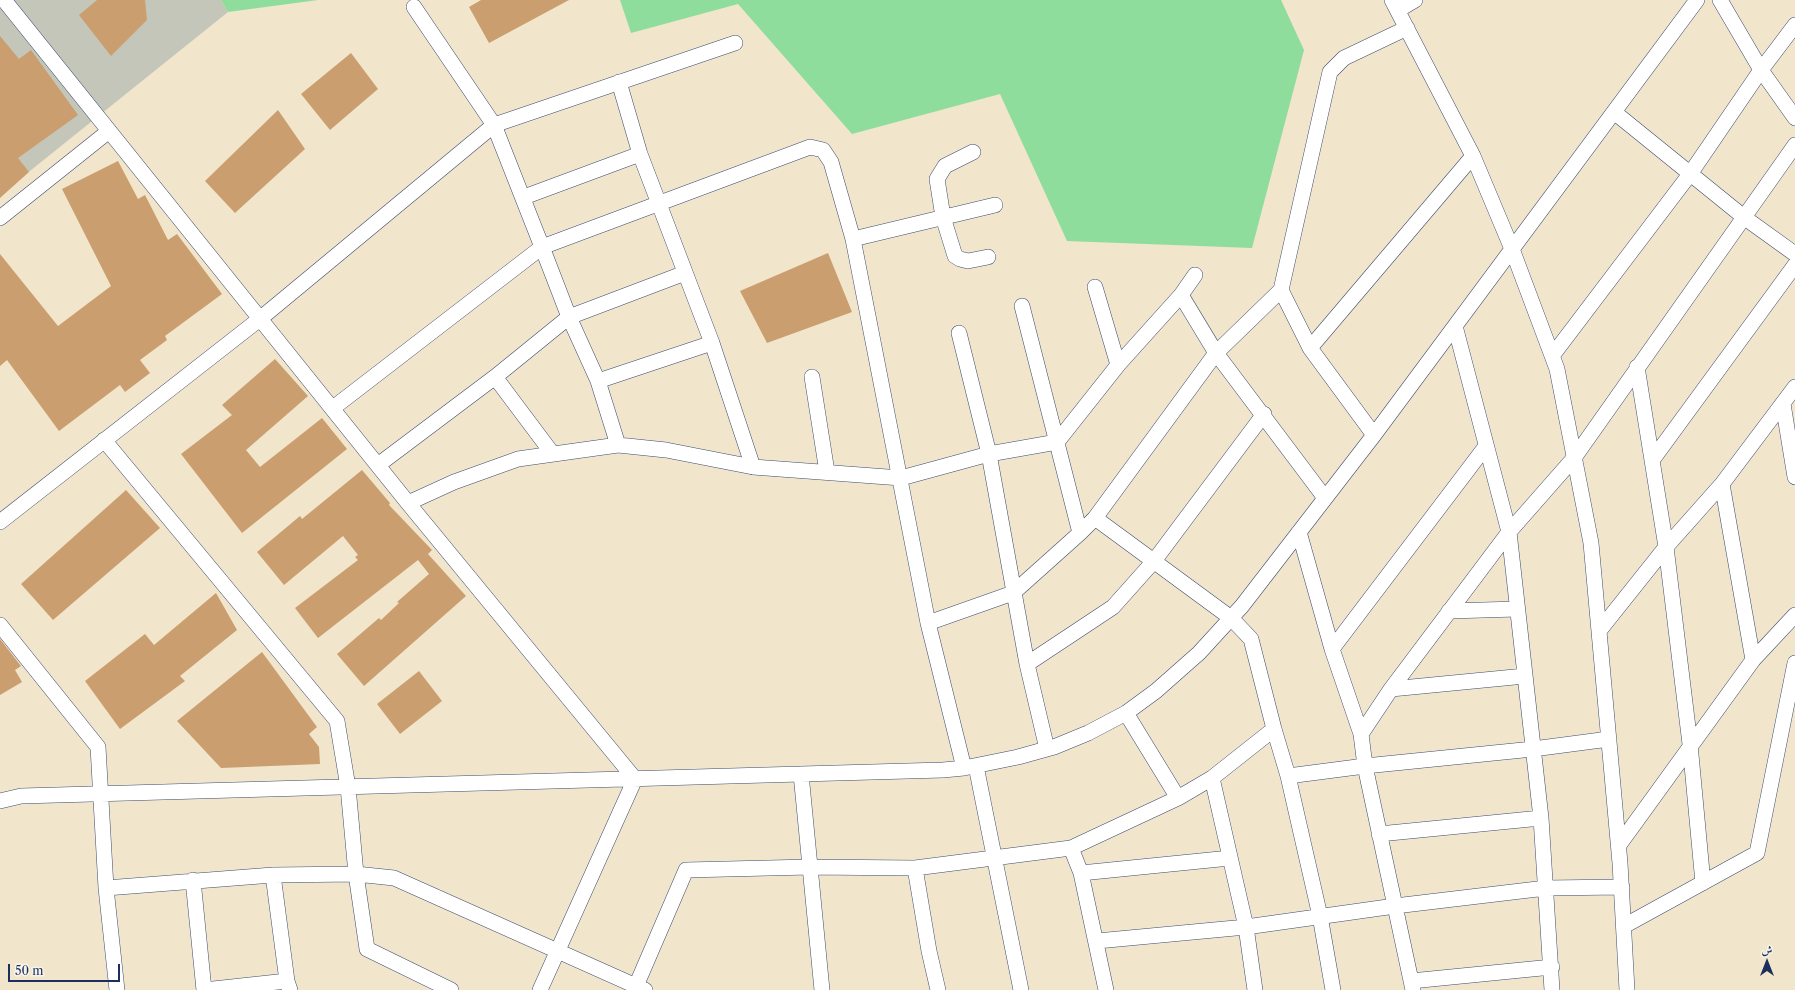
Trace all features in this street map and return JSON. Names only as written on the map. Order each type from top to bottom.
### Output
[{"type":"street","points":[[4,0],[261,318],[408,503],[635,779]]},
{"type":"street","points":[[1415,0],[1395,5],[1473,156],[1512,249],[1557,369],[1591,543],[1619,845],[1628,990]]},
{"type":"street","points":[[0,801],[21,796],[801,774],[970,767],[1047,749],[1088,733],[1126,713],[1156,691],[1199,653],[1232,618],[1374,435],[1697,0]]},
{"type":"street","points":[[1720,0],[1761,70],[1795,118]]},
{"type":"street","points":[[414,7],[494,125],[524,197],[570,317],[598,381],[618,445]]},
{"type":"street","points":[[1552,356],[1690,174],[1761,70],[1795,25]]},
{"type":"street","points":[[928,623],[1013,593],[1080,533],[1094,518],[1216,353],[1281,290],[1330,72],[1344,58],[1407,28]]},
{"type":"street","points":[[0,522],[261,318],[494,125],[735,44]]},
{"type":"street","points":[[619,82],[640,154],[712,343],[753,467]]},
{"type":"street","points":[[1614,112],[1745,218],[1795,254]]},
{"type":"street","points":[[0,218],[109,131]]},
{"type":"street","points":[[1361,734],[1391,690],[1509,532],[1574,458],[1636,367],[1745,218],[1795,145]]},
{"type":"street","points":[[333,408],[542,247],[810,147],[823,150],[831,162],[853,239],[901,478],[928,623],[970,767],[994,859],[1021,990]]},
{"type":"street","points":[[973,152],[945,166],[937,179],[943,217],[955,256],[968,261],[988,257]]},
{"type":"street","points":[[524,197],[640,154]]},
{"type":"street","points":[[1310,348],[1473,156]]},
{"type":"street","points":[[853,239],[995,205]]},
{"type":"street","points":[[1652,459],[1795,265]]},
{"type":"street","points":[[378,465],[495,377],[570,317],[685,273]]},
{"type":"street","points":[[408,503],[454,482],[518,459],[552,453],[618,445],[666,450],[753,467],[901,478],[990,454],[1057,442],[1118,365],[1181,295],[1195,275]]},
{"type":"street","points":[[1094,287],[1118,365]]},
{"type":"street","points":[[1281,290],[1310,348],[1374,435]]},
{"type":"street","points":[[1181,295],[1216,353],[1264,414],[1325,498]]},
{"type":"street","points":[[1022,306],[1080,533]]},
{"type":"street","points":[[1455,326],[1509,532],[1541,818],[1552,967],[1552,990]]},
{"type":"street","points":[[959,333],[990,454],[1013,593],[1027,664],[1047,749]]},
{"type":"street","points":[[598,381],[712,343]]},
{"type":"street","points":[[1636,367],[1666,547],[1690,744],[1703,883]]},
{"type":"street","points":[[495,377],[552,453]]},
{"type":"street","points":[[812,377],[827,472]]},
{"type":"street","points":[[1599,631],[1666,547],[1722,484],[1795,387]]},
{"type":"street","points":[[1783,404],[1795,477]]},
{"type":"street","points":[[1027,664],[1113,607],[1154,561],[1264,414]]},
{"type":"street","points":[[104,440],[337,721],[348,787],[356,874],[367,949],[449,990]]},
{"type":"street","points":[[1332,649],[1486,446]]},
{"type":"street","points":[[1722,484],[1753,660]]},
{"type":"street","points":[[1094,518],[1232,618],[1251,639],[1274,729],[1288,776],[1320,916],[1333,990]]},
{"type":"street","points":[[1299,532],[1332,649],[1361,734],[1365,766],[1412,986],[1552,967]]},
{"type":"street","points":[[1449,611],[1517,609]]},
{"type":"street","points":[[1619,845],[1690,744],[1753,660],[1795,615]]},
{"type":"street","points":[[0,625],[98,747],[106,888],[117,990]]},
{"type":"street","points":[[1624,926],[1757,853],[1788,729],[1795,663]]},
{"type":"street","points":[[1391,690],[1525,676]]},
{"type":"street","points":[[1126,713],[1178,798]]},
{"type":"street","points":[[106,888],[192,880],[273,875],[356,874],[394,878],[641,988],[686,870],[810,867],[915,868],[1071,848],[1178,798],[1212,778],[1274,729]]},
{"type":"street","points":[[1288,776],[1365,766],[1609,740]]},
{"type":"street","points":[[801,774],[822,990]]},
{"type":"street","points":[[1212,778],[1246,926],[1255,990]]},
{"type":"street","points":[[540,990],[635,779]]},
{"type":"street","points":[[0,792],[21,796]]},
{"type":"street","points":[[1379,834],[1541,818]]},
{"type":"street","points":[[1071,848],[1081,873],[1106,990]]},
{"type":"street","points":[[1081,873],[1230,858]]},
{"type":"street","points":[[915,868],[938,990]]},
{"type":"street","points":[[192,880],[204,990],[288,986],[273,875]]},
{"type":"street","points":[[1096,941],[1246,926],[1394,906],[1546,888],[1622,887]]},
{"type":"shaded area","points":[[0,0],[221,0],[228,12],[0,195]]},
{"type":"green space","points":[[221,0],[318,0],[228,12]]},
{"type":"green space","points":[[620,0],[1281,0],[1304,50],[1252,248],[1067,241],[1000,94],[852,134],[738,4],[631,33]]},
{"type":"building","points":[[97,0],[145,0],[147,20],[111,56],[79,15]]},
{"type":"building","points":[[481,0],[569,0],[489,43],[469,7]]},
{"type":"building","points":[[0,36],[19,59],[31,50],[78,115],[18,158],[29,172],[0,198]]},
{"type":"building","points":[[351,53],[378,89],[330,130],[301,94]]},
{"type":"building","points":[[278,110],[305,149],[235,213],[205,181]]},
{"type":"building","points":[[118,161],[138,199],[145,195],[168,240],[177,234],[222,294],[165,336],[167,340],[140,360],[150,373],[125,392],[120,385],[59,431],[7,360],[0,366],[0,254],[58,326],[111,286],[62,189]]},
{"type":"building","points":[[828,253],[852,312],[767,343],[740,291]]},
{"type":"building","points":[[275,359],[308,396],[246,450],[260,467],[322,418],[347,449],[242,533],[181,454],[232,415],[222,405]]},
{"type":"building","points":[[362,470],[390,503],[389,505],[432,550],[428,554],[466,596],[364,686],[337,654],[379,618],[381,620],[399,603],[397,602],[429,574],[418,560],[318,638],[295,608],[358,560],[355,557],[358,555],[343,536],[284,585],[257,552],[300,516],[302,519]]},
{"type":"building","points":[[126,490],[160,528],[53,620],[21,584]]},
{"type":"building","points":[[216,593],[237,630],[180,676],[185,681],[120,729],[85,681],[145,634],[154,645]]},
{"type":"building","points":[[0,639],[21,666],[15,670],[22,682],[0,695]]},
{"type":"building","points":[[262,652],[317,727],[309,734],[319,747],[320,764],[221,768],[177,721]]},
{"type":"building","points":[[419,671],[442,701],[400,734],[377,704]]}]
